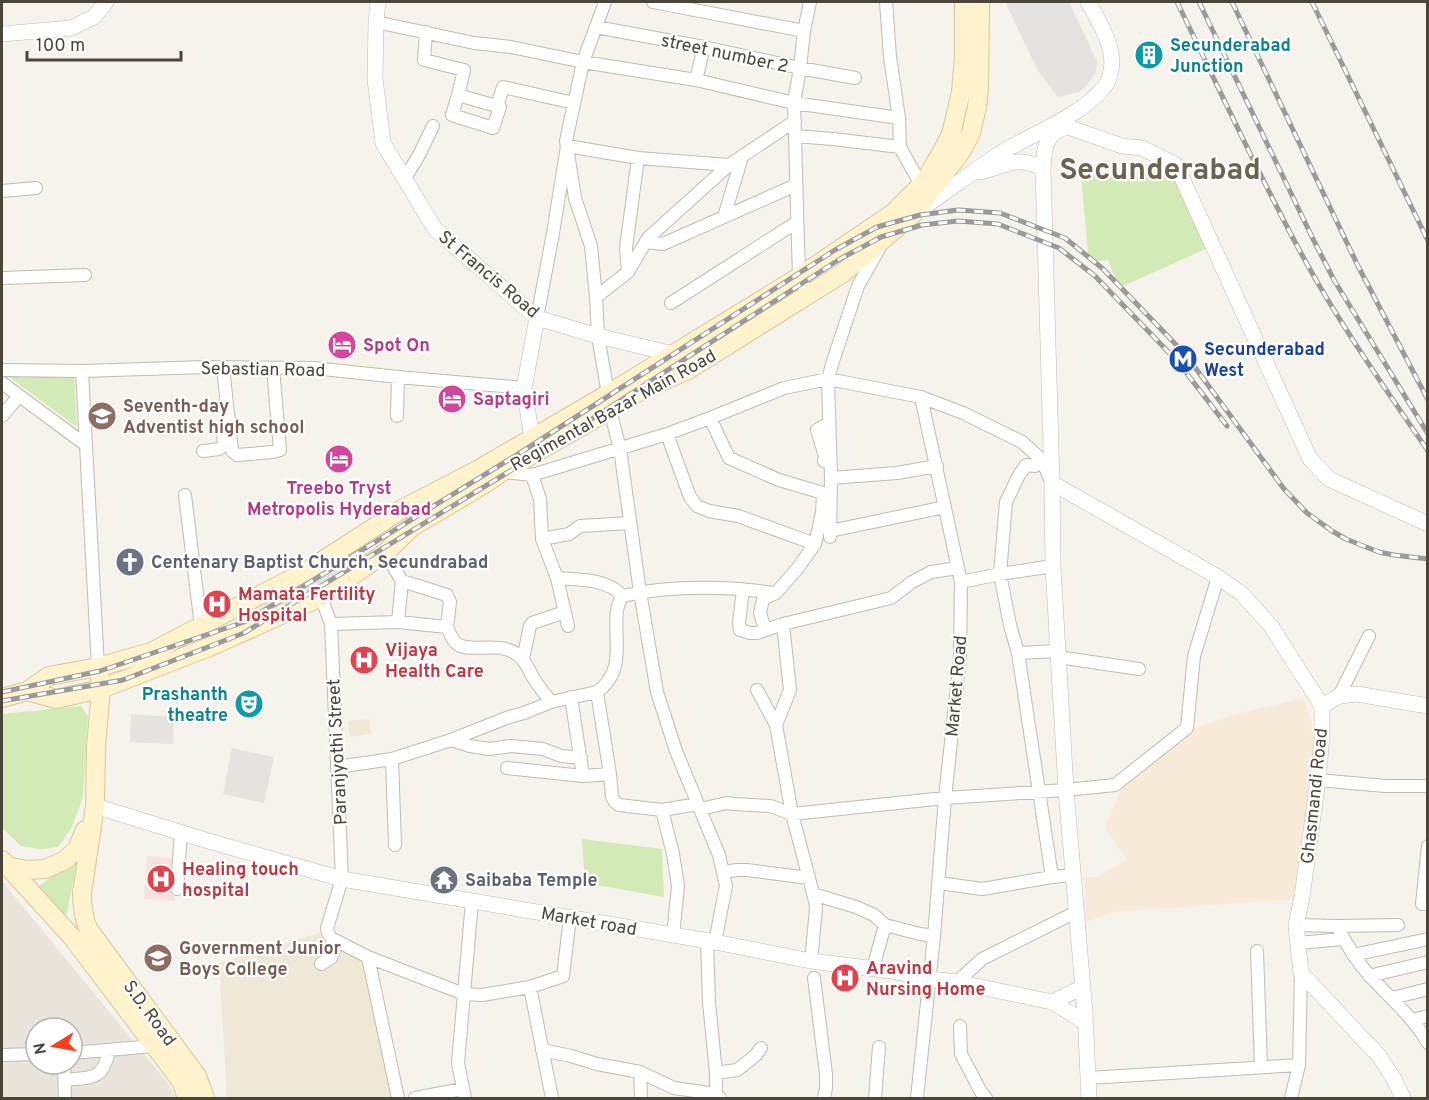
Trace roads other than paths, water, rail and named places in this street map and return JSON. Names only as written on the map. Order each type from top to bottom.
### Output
[{"type":"main road","name":"Regimental Bazar Main Road","points":[[27,691],[56,699],[102,689],[212,646],[321,597],[386,553],[412,527],[489,474],[609,402],[673,354],[798,277],[893,213],[921,185],[951,134],[961,92],[964,2]]},
{"type":"main road","name":"Regimental Bazar Main Road","points":[[2,698],[27,691],[49,676],[98,667],[151,652],[201,627],[308,570],[404,508],[489,474],[532,438],[609,402],[626,398],[688,370],[843,273],[913,214],[961,152],[971,133],[979,89],[980,2]]},
{"type":"main road","points":[[4,863],[27,870],[45,869],[65,860],[76,849],[95,806],[96,747],[102,689],[98,667]]},
{"type":"main road","name":"S.D. Road","points":[[95,806],[82,902],[85,922],[197,1076],[205,1098]]},
{"type":"main road","name":"S.D. Road","points":[[4,863],[72,937],[181,1081],[188,1098]]},
{"type":"street","points":[[2,34],[71,28],[94,17],[106,2]]},
{"type":"street","name":"St Francis Road","points":[[378,2],[375,79],[383,143],[435,229],[537,318],[673,354]]},
{"type":"street","points":[[542,1050],[640,1072],[674,1088],[718,1096],[709,1002],[711,942],[726,886],[719,855],[676,751],[657,692],[620,449],[609,402],[598,336],[591,246],[575,198],[566,141],[583,62],[604,2]]},
{"type":"street","points":[[653,2],[804,31]]},
{"type":"street","points":[[809,295],[798,277],[794,103],[810,2]]},
{"type":"street","points":[[886,2],[900,147],[921,185]]},
{"type":"street","points":[[913,214],[1008,149],[1088,103],[1105,87],[1112,68],[1112,55],[1088,2]]},
{"type":"street","points":[[376,22],[474,43],[511,47],[696,81],[794,103],[899,118]]},
{"type":"street","name":"street number 2","points":[[596,27],[855,78]]},
{"type":"street","points":[[426,32],[424,60],[464,70],[452,115],[494,128],[500,107],[458,95]]},
{"type":"street","points":[[696,81],[704,47]]},
{"type":"street","points":[[497,106],[503,87],[574,103]]},
{"type":"street","points":[[596,297],[628,272],[648,238],[729,165],[795,121]]},
{"type":"street","points":[[405,178],[433,126]]},
{"type":"street","points":[[1089,1098],[1083,987],[1066,790],[1053,566],[1044,169],[1044,149],[1051,136],[1060,129],[1068,127],[1122,146],[1142,148],[1176,165],[1310,459],[1329,479],[1428,524]]},
{"type":"street","points":[[795,136],[900,147]]},
{"type":"street","points":[[567,146],[638,158],[729,165]]},
{"type":"street","points":[[537,318],[554,233],[567,146]]},
{"type":"street","points":[[724,217],[742,157]]},
{"type":"street","points":[[628,272],[626,248],[638,158]]},
{"type":"street","points":[[972,174],[1017,161],[1031,163],[1044,169]]},
{"type":"street","points":[[646,242],[663,244],[796,185]]},
{"type":"street","points":[[2,191],[36,188]]},
{"type":"street","points":[[671,303],[796,222]]},
{"type":"street","points":[[884,238],[858,286],[828,379],[830,534],[945,507]]},
{"type":"street","points":[[831,254],[843,273],[858,286]]},
{"type":"street","points":[[2,278],[86,275]]},
{"type":"street","name":"St Francis Road","points":[[532,438],[524,388],[537,318]]},
{"type":"street","points":[[220,367],[232,451],[237,455],[280,450],[273,368]]},
{"type":"street","points":[[203,451],[219,449],[224,445],[220,367]]},
{"type":"street","name":"Sebastian Road","points":[[2,370],[314,368],[524,388]]},
{"type":"street","points":[[81,371],[98,667]]},
{"type":"street","points":[[397,416],[398,377]]},
{"type":"street","points":[[489,474],[532,475],[667,434],[784,388],[828,379],[921,397],[963,413],[1022,442],[1042,460],[1052,483]]},
{"type":"street","points":[[2,383],[86,445]]},
{"type":"street","points":[[2,416],[19,396]]},
{"type":"street","name":"Market Road","points":[[917,1098],[960,658],[961,582],[921,397]]},
{"type":"street","points":[[710,418],[729,458],[779,480],[823,493]]},
{"type":"street","points":[[765,630],[760,613],[763,599],[776,593],[797,569],[814,544],[822,513],[825,456],[817,430],[829,423]]},
{"type":"street","points":[[667,434],[690,497],[697,506],[738,516],[814,544]]},
{"type":"street","points":[[1042,460],[1035,466],[1026,465],[1006,502],[1000,574],[1018,653],[1052,877]]},
{"type":"street","points":[[831,478],[897,473],[937,466]]},
{"type":"street","points":[[532,475],[540,499],[542,539],[557,578],[568,626]]},
{"type":"street","name":"Ghasmandi Road","points":[[1052,483],[1218,577],[1242,594],[1271,626],[1322,706],[1318,780],[1296,925],[1302,973]]},
{"type":"street","points":[[185,495],[201,627]]},
{"type":"street","points":[[542,539],[569,534],[580,526],[630,523]]},
{"type":"street","points":[[386,553],[402,581],[398,622]]},
{"type":"street","points":[[961,582],[1053,566]]},
{"type":"street","points":[[743,590],[740,630],[757,633],[783,624],[891,598],[912,582],[931,572],[958,568]]},
{"type":"street","points":[[597,692],[612,797],[619,805],[662,810],[727,803],[770,806],[792,814],[945,798],[1114,785],[1187,728],[1194,656],[1218,577]]},
{"type":"street","points":[[557,578],[598,582],[611,586],[622,596]]},
{"type":"street","points":[[402,581],[447,595],[450,603],[447,627],[455,643],[467,648],[496,646],[514,652],[523,659],[551,702]]},
{"type":"street","points":[[622,596],[640,592],[711,588],[776,593]]},
{"type":"street","points":[[337,767],[392,759],[451,740],[508,717],[524,714],[551,702],[597,692],[607,684],[618,654],[617,608],[622,596]]},
{"type":"street","name":"Paranjyothi Street","points":[[321,597],[331,624],[342,879],[327,928],[331,938],[337,941]]},
{"type":"street","points":[[523,659],[531,623],[565,612]]},
{"type":"street","points":[[331,624],[398,622],[447,627]]},
{"type":"street","points":[[776,725],[790,690],[783,624]]},
{"type":"street","points":[[1339,696],[1369,636]]},
{"type":"street","points":[[1018,653],[1058,654],[1139,669]]},
{"type":"street","points":[[757,690],[776,725],[792,814],[816,909],[811,961]]},
{"type":"street","points":[[1322,706],[1339,696],[1357,694],[1428,706]]},
{"type":"street","points":[[571,698],[584,776]]},
{"type":"street","points":[[451,740],[489,749],[511,746],[543,749],[561,756],[581,758]]},
{"type":"street","points":[[392,759],[395,845]]},
{"type":"street","points":[[507,768],[584,776],[610,774]]},
{"type":"street","points":[[1318,780],[1385,786],[1428,786]]},
{"type":"street","name":"Market road","points":[[95,806],[342,879],[570,917],[811,961],[873,968],[957,982],[1052,1002],[1085,1022]]},
{"type":"street","points":[[662,810],[678,886],[674,936]]},
{"type":"street","points":[[177,889],[181,832]]},
{"type":"street","points":[[1428,846],[1422,904],[1428,904]]},
{"type":"street","points":[[723,872],[747,870],[809,878]]},
{"type":"street","points":[[939,883],[982,889],[1073,875]]},
{"type":"street","points":[[813,894],[874,915],[885,925],[934,936]]},
{"type":"street","points":[[415,1098],[464,1094],[458,1063],[472,901]]},
{"type":"street","points":[[957,982],[982,959],[1076,912]]},
{"type":"street","points":[[321,964],[331,958],[337,941],[368,957],[464,994],[482,995],[530,987],[563,976],[570,917]]},
{"type":"street","points":[[873,968],[885,925]]},
{"type":"street","points":[[1296,925],[1398,925]]},
{"type":"street","points":[[1337,926],[1353,955],[1369,976],[1412,1020],[1427,1042]]},
{"type":"street","points":[[1298,943],[1343,939]]},
{"type":"street","points":[[1353,955],[1428,939]]},
{"type":"street","points":[[1257,951],[1261,1067]]},
{"type":"street","points":[[368,957],[398,1098]]},
{"type":"street","points":[[1369,976],[1428,962]]},
{"type":"street","points":[[1291,1098],[1299,1065],[1302,973]]},
{"type":"street","points":[[1302,973],[1378,1056],[1394,1078],[1403,1098]]},
{"type":"street","points":[[814,978],[826,1074],[824,1098]]},
{"type":"street","points":[[530,987],[552,1098]]},
{"type":"street","points":[[1052,1002],[1083,987]]},
{"type":"street","points":[[1392,998],[1428,989]]},
{"type":"street","points":[[1412,1020],[1428,1016]]},
{"type":"street","points":[[960,1026],[961,1054],[986,1098]]},
{"type":"street","points":[[84,1052],[154,1046]]},
{"type":"street","points":[[875,1098],[879,1047]]},
{"type":"street","points":[[716,1073],[737,1070],[755,1056],[761,1048]]},
{"type":"street","points":[[64,1080],[99,1075],[107,1063],[109,1050]]},
{"type":"street","points":[[2,1055],[24,1054]]},
{"type":"street","points":[[1088,1078],[1299,1065]]},
{"type":"street","points":[[640,1072],[641,1098]]},
{"type":"street","points":[[64,1076],[65,1098]]},
{"type":"railway","points":[[1177,2],[1253,161],[1302,255],[1347,330],[1428,451]]},
{"type":"railway","points":[[1199,2],[1334,280],[1428,434]]},
{"type":"railway","points":[[1232,2],[1358,266],[1428,400]]},
{"type":"railway","points":[[1312,2],[1428,241]]},
{"type":"railway","points":[[2,692],[100,671],[247,621],[523,451],[835,250],[877,227],[920,215],[958,210],[1000,213],[1065,238],[1102,268],[1186,355],[1284,489],[1307,513],[1346,539],[1379,552],[1428,559]]},
{"type":"railway","points":[[2,701],[123,680],[244,633],[528,460],[840,259],[881,237],[922,225],[958,221],[998,224],[1059,248],[1095,276],[1178,362],[1227,426]]},
{"type":"place","name":"Secunderabad Junction","points":[[1149,55]]},
{"type":"place","name":"Spot On","points":[[342,345]]},
{"type":"place","name":"Secunderabad West","points":[[1183,359]]},
{"type":"place","name":"Saptagiri","points":[[452,399]]},
{"type":"place","name":"Seventh-day Adventist high school","points":[[102,416]]},
{"type":"place","name":"Treebo Tryst Metropolis Hyderabad","points":[[339,459]]},
{"type":"place","name":"Centenary Baptist Church, Secundrabad","points":[[130,562]]},
{"type":"place","name":"Mamata Fertility Hospital","points":[[217,604]]},
{"type":"place","name":"Vijaya Health Care","points":[[364,660]]},
{"type":"place","name":"Prashanth theatre","points":[[249,704]]},
{"type":"place","name":"Healing touch hospital","points":[[161,879]]},
{"type":"place","name":"Saibaba Temple","points":[[444,880]]},
{"type":"place","name":"Government Junior Boys College","points":[[158,958]]},
{"type":"place","name":"Aravind Nursing Home","points":[[845,978]]},
{"type":"district","name":"Secunderabad","points":[[1160,169]]}]
